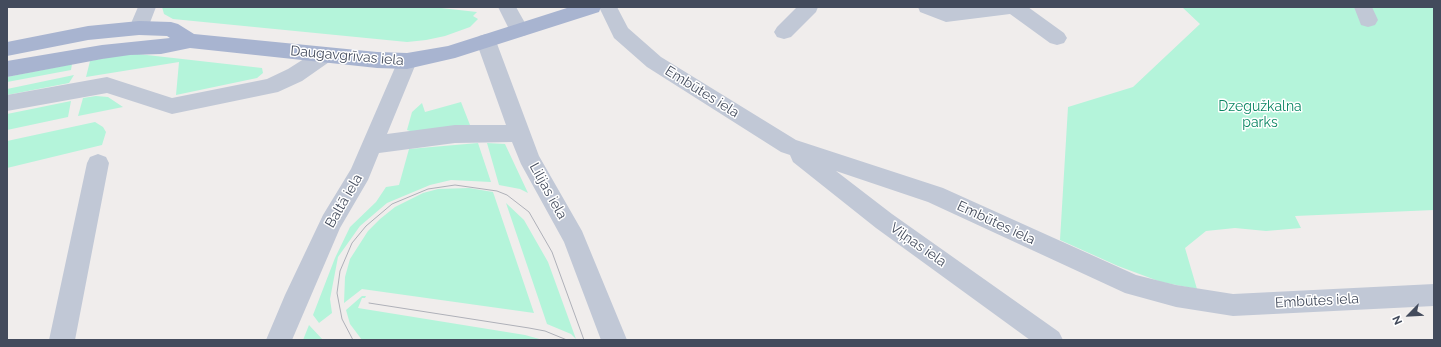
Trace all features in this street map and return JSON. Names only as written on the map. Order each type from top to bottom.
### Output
[{"type":"main road","name":"Daugavgrīvas iela","points":[[7,69],[102,52],[130,48],[161,47],[190,41],[325,55],[407,61],[448,53],[592,7]]},
{"type":"main road","name":"Daugavgrīvas iela","points":[[7,48],[88,33],[139,28],[171,29],[190,41]]},
{"type":"street","points":[[139,28],[147,7]]},
{"type":"street","points":[[506,7],[519,30]]},
{"type":"street","name":"Embūtes iela","points":[[608,7],[621,33],[654,62],[789,146],[935,195],[1133,285],[1176,296],[1233,305],[1434,295]]},
{"type":"street","points":[[784,32],[809,7]]},
{"type":"street","points":[[927,7],[946,15],[1009,7]]},
{"type":"street","points":[[1014,7],[1057,38]]},
{"type":"street","name":"Lilijas iela","points":[[486,41],[529,158],[574,238],[614,340]]},
{"type":"street","points":[[7,103],[106,85],[172,106],[271,86],[295,75],[325,55]]},
{"type":"street","name":"Baltā iela","points":[[279,340],[331,222],[360,173],[407,61]]},
{"type":"street","points":[[372,145],[455,134],[520,133]]},
{"type":"street","name":"Viļņas iela","points":[[789,146],[884,221],[1050,340]]},
{"type":"street","points":[[62,340],[98,163]]},
{"type":"green space","points":[[162,7],[432,7],[477,12],[473,16],[478,19],[470,27],[445,36],[407,42],[173,19],[164,14]]},
{"type":"green space","name":"Dzegužkalna parks","points":[[1182,7],[1434,7],[1434,210],[1295,216],[1301,228],[1266,231],[1235,228],[1206,231],[1185,248],[1197,289],[1161,282],[1118,266],[1060,240],[1068,107],[1133,87],[1200,24]]},
{"type":"green space","points":[[138,54],[262,68],[263,73],[257,78],[176,95],[179,62],[86,77],[90,61],[114,56]]},
{"type":"green space","points":[[72,64],[71,70],[7,82],[7,77]]},
{"type":"green space","points":[[74,75],[69,83],[7,95],[7,89]]},
{"type":"green space","points":[[96,96],[108,97],[123,107],[78,116],[83,98]]},
{"type":"green space","points":[[71,101],[68,117],[7,130],[7,114]]},
{"type":"green space","points":[[461,102],[470,125],[413,132],[407,130],[412,112],[422,103],[425,112]]},
{"type":"green space","points":[[95,122],[103,127],[106,132],[102,145],[7,168],[7,141]]},
{"type":"green space","points":[[478,143],[491,182],[451,180],[430,185],[387,203],[360,226],[338,257],[330,299],[332,313],[319,323],[313,315],[335,258],[350,227],[376,202],[386,187],[399,185],[409,149]]},
{"type":"green space","points":[[487,143],[505,144],[528,193],[520,189],[499,185]]},
{"type":"green space","points":[[469,188],[493,192],[534,313],[362,289],[344,303],[345,277],[350,259],[368,231],[380,219],[395,207],[423,193],[438,189]]},
{"type":"green space","points":[[506,203],[524,220],[548,262],[576,339],[571,334],[547,324]]},
{"type":"green space","points":[[362,296],[366,296],[365,298],[362,298],[358,308],[525,335],[543,340],[362,340],[350,324],[346,310]]},
{"type":"green space","points":[[309,325],[323,340],[303,340]]},
{"type":"tram line","points":[[353,340],[342,319],[337,293],[340,271],[352,243],[366,226],[392,204],[428,189],[455,185],[497,191],[507,195],[529,212],[552,252],[584,340]]},
{"type":"tram line","points":[[369,303],[529,328],[545,331],[567,340]]}]
